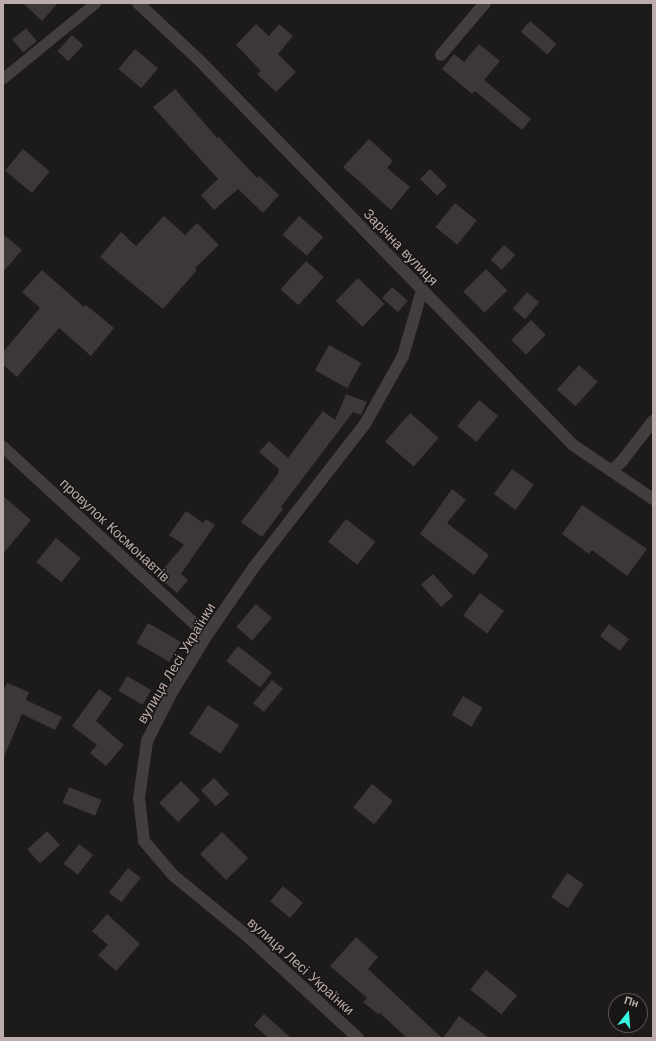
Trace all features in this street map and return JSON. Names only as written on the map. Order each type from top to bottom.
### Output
[{"type":"street","name":"Зарічна вулиця","points":[[138,3],[199,60],[573,445],[653,499]]},
{"type":"street","points":[[440,55],[485,3]]},
{"type":"street","name":"вулиця Лесі Українки","points":[[358,1038],[246,935],[173,874],[144,841],[139,798],[147,741],[207,634],[254,567],[365,424],[403,356],[422,290]]},
{"type":"street","points":[[611,471],[622,461],[653,421]]},
{"type":"street","name":"провулок Космонавтів","points":[[3,447],[207,634]]},
{"type":"lane","points":[[3,78],[95,3]]},
{"type":"building","points":[[23,3],[58,3],[42,21]]},
{"type":"building","points":[[530,21],[556,44],[547,55],[521,32]]},
{"type":"building","points":[[256,24],[269,36],[279,24],[293,36],[278,54],[296,72],[276,92],[257,74],[261,71],[236,45]]},
{"type":"building","points":[[26,28],[37,41],[23,53],[12,40]]},
{"type":"building","points":[[72,35],[83,45],[68,61],[57,51]]},
{"type":"building","points":[[479,44],[500,61],[484,80],[531,119],[522,130],[475,91],[472,94],[442,69],[454,54],[464,62]]},
{"type":"building","points":[[135,49],[158,68],[141,88],[118,69]]},
{"type":"building","points":[[175,89],[217,138],[219,137],[257,178],[259,176],[279,195],[263,213],[238,189],[214,210],[201,195],[218,179],[153,107]]},
{"type":"building","points":[[369,139],[393,161],[387,168],[410,187],[391,210],[343,167]]},
{"type":"building","points":[[23,149],[50,171],[32,193],[5,170]]},
{"type":"building","points":[[430,169],[447,186],[437,196],[420,179]]},
{"type":"building","points":[[455,203],[477,221],[457,245],[435,227]]},
{"type":"building","points":[[164,216],[185,235],[197,223],[219,245],[195,268],[197,270],[163,309],[100,257],[121,232],[136,246]]},
{"type":"building","points":[[299,216],[323,237],[307,256],[283,235]]},
{"type":"building","points":[[3,234],[22,250],[3,272]]},
{"type":"building","points":[[504,245],[515,255],[502,270],[491,260]]},
{"type":"building","points":[[306,261],[324,277],[298,305],[281,289]]},
{"type":"building","points":[[486,269],[507,290],[485,313],[463,292]]},
{"type":"building","points":[[42,270],[84,307],[86,305],[114,328],[91,356],[59,328],[17,377],[3,365],[3,352],[40,308],[22,292]]},
{"type":"building","points":[[358,278],[385,304],[362,327],[336,301]]},
{"type":"building","points":[[392,287],[408,301],[398,312],[382,298]]},
{"type":"building","points":[[527,292],[539,302],[525,319],[513,309]]},
{"type":"building","points":[[531,320],[546,335],[526,355],[511,340]]},
{"type":"building","points":[[329,345],[361,363],[347,388],[315,370]]},
{"type":"building","points":[[579,365],[598,382],[575,406],[557,390]]},
{"type":"building","points":[[346,394],[367,402],[361,415],[353,412],[281,507],[283,509],[262,537],[241,522],[278,474],[279,469],[259,452],[269,441],[288,458],[323,411],[335,420]]},
{"type":"building","points":[[479,400],[498,416],[476,442],[457,426]]},
{"type":"building","points":[[410,413],[439,438],[414,467],[385,442]]},
{"type":"building","points":[[512,469],[534,485],[516,510],[494,494]]},
{"type":"building","points":[[452,489],[466,500],[447,523],[489,555],[474,575],[420,534]]},
{"type":"building","points":[[3,496],[31,520],[3,554]]},
{"type":"building","points":[[582,505],[647,549],[627,576],[592,550],[589,554],[562,534]]},
{"type":"building","points":[[186,511],[203,523],[206,519],[215,525],[181,574],[188,580],[177,593],[157,576],[184,545],[169,535]]},
{"type":"building","points":[[346,519],[375,542],[357,565],[328,542]]},
{"type":"building","points":[[56,538],[81,558],[61,582],[36,562]]},
{"type":"building","points":[[433,574],[453,596],[441,607],[421,585]]},
{"type":"building","points":[[480,593],[504,611],[487,633],[463,615]]},
{"type":"building","points":[[256,604],[272,618],[252,640],[236,627]]},
{"type":"building","points":[[148,623],[181,642],[169,662],[137,643]]},
{"type":"building","points":[[609,624],[629,639],[620,651],[600,636]]},
{"type":"building","points":[[238,646],[272,672],[260,687],[226,661]]},
{"type":"building","points":[[127,676],[151,690],[143,705],[118,691]]},
{"type":"building","points":[[272,680],[283,689],[264,712],[253,703]]},
{"type":"building","points":[[7,683],[29,692],[26,700],[62,717],[55,730],[22,714],[3,759],[3,691]]},
{"type":"building","points":[[99,689],[112,698],[96,721],[124,745],[106,766],[90,753],[97,745],[72,726]]},
{"type":"building","points":[[463,696],[483,708],[471,727],[452,715]]},
{"type":"building","points":[[208,705],[239,725],[221,754],[189,734]]},
{"type":"building","points":[[214,778],[229,794],[216,806],[201,790]]},
{"type":"building","points":[[181,781],[200,800],[178,822],[159,803]]},
{"type":"building","points":[[372,784],[393,801],[374,824],[353,807]]},
{"type":"building","points":[[69,787],[101,800],[95,816],[63,803]]},
{"type":"building","points":[[47,831],[60,845],[40,863],[27,849]]},
{"type":"building","points":[[222,832],[248,858],[226,880],[200,854]]},
{"type":"building","points":[[79,844],[93,855],[78,875],[64,864]]},
{"type":"building","points":[[128,868],[141,878],[122,902],[109,892]]},
{"type":"building","points":[[567,873],[584,884],[568,908],[551,897]]},
{"type":"building","points":[[283,886],[303,903],[290,918],[270,901]]},
{"type":"building","points":[[107,914],[140,944],[116,971],[98,955],[108,945],[92,931]]},
{"type":"building","points":[[356,937],[378,957],[368,969],[442,1038],[407,1038],[380,1013],[378,1014],[363,1002],[367,998],[330,966]]},
{"type":"building","points":[[486,970],[517,995],[501,1015],[470,989]]},
{"type":"building","points":[[264,1014],[291,1038],[268,1038],[254,1025]]},
{"type":"building","points":[[459,1016],[489,1038],[443,1038]]}]
